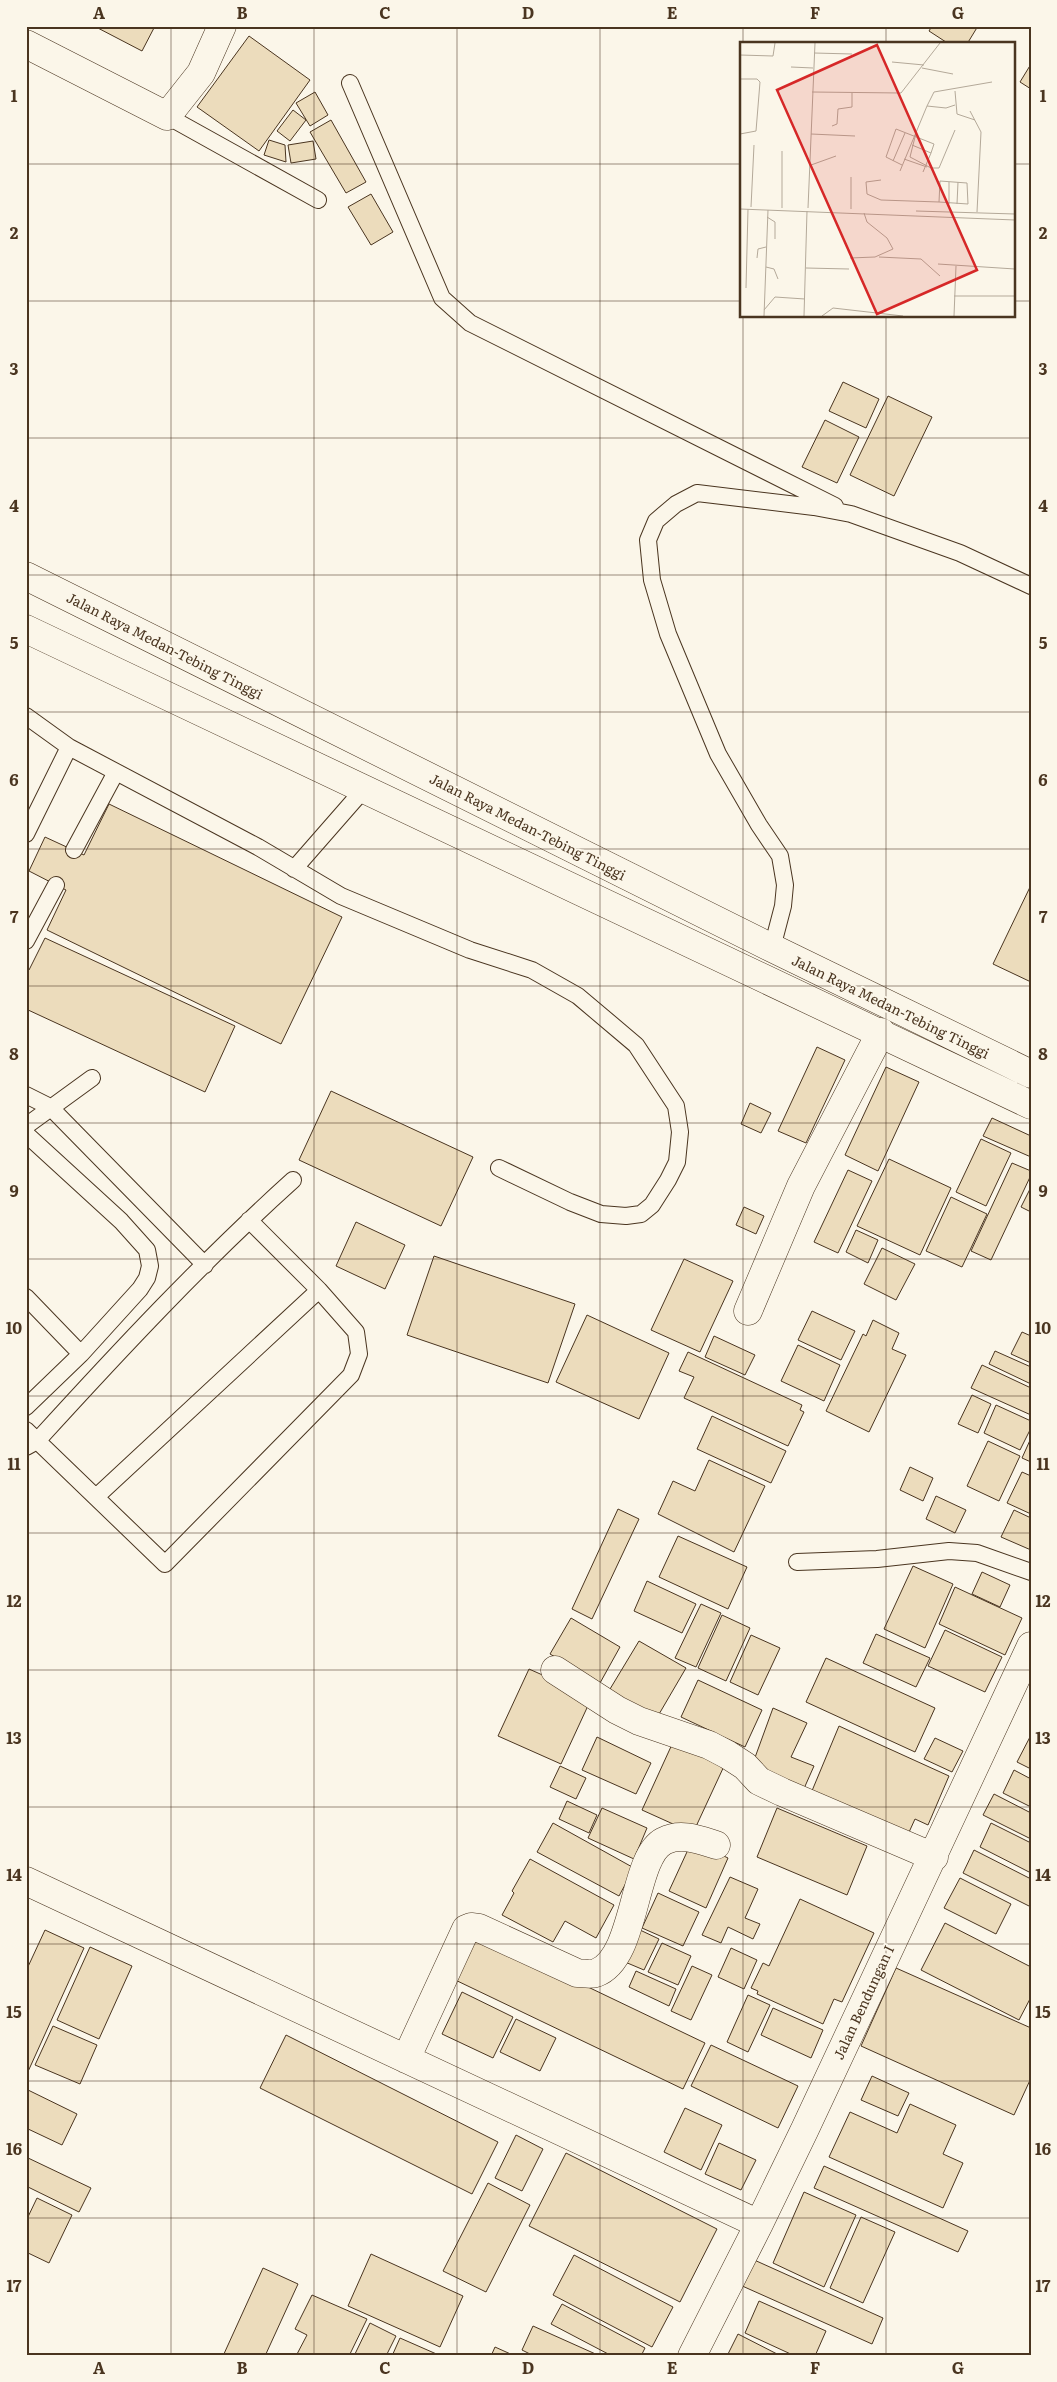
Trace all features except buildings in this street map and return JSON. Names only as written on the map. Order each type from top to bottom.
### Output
[{"type":"main road","points":[[26,44],[167,116],[200,73],[222,26]]},
{"type":"main road","name":"Jalan Raya Medan-Tebing Tinggi","points":[[26,576],[772,948],[1031,1074]]},
{"type":"main road","name":"Jalan Raya Medan-Tebing Tinggi","points":[[26,630],[1031,1104]]},
{"type":"main road","points":[[748,1311],[801,1186],[881,1032]]},
{"type":"main road","name":"Jalan Bendungan I","points":[[692,2356],[759,2224],[898,1926],[934,1857],[1031,1646]]},
{"type":"main road","points":[[555,1670],[617,1710],[639,1721],[709,1745],[728,1755],[745,1766],[759,1781],[934,1857]]},
{"type":"main road","points":[[406,2059],[466,1929],[471,1927],[479,1928],[577,1973],[593,1974],[611,1962],[629,1923],[646,1867],[660,1844],[674,1838],[692,1837],[716,1846]]},
{"type":"main road","points":[[26,1881],[406,2059],[498,2100],[759,2224]]},
{"type":"lane","points":[[350,83],[442,298],[470,323],[851,514],[960,553],[1031,586]]},
{"type":"lane","points":[[167,116],[318,200]]},
{"type":"lane","points":[[772,948],[783,906],[785,884],[780,856],[759,825],[718,754],[668,634],[652,580],[648,540],[652,528],[662,514],[686,497],[696,493],[768,501],[851,514]]},
{"type":"lane","points":[[26,716],[69,747],[340,896],[470,950],[532,970],[578,996],[636,1045],[676,1106],[680,1132],[677,1162],[652,1206],[641,1214],[626,1216],[601,1214],[570,1202],[499,1168]]},
{"type":"lane","points":[[26,834],[69,747]]},
{"type":"lane","points":[[74,850],[116,772]]},
{"type":"lane","points":[[294,869],[364,789]]},
{"type":"lane","points":[[26,941],[56,885]]},
{"type":"lane","points":[[26,1126],[92,1078]]},
{"type":"lane","points":[[26,1095],[50,1107],[205,1265]]},
{"type":"lane","points":[[26,1134],[121,1221],[147,1250],[150,1266],[147,1278],[140,1289],[81,1354],[26,1407]]},
{"type":"lane","points":[[249,1220],[319,1290],[356,1332],[358,1354],[351,1375],[166,1564],[96,1496],[30,1439],[100,1372],[249,1220],[293,1180]]},
{"type":"lane","points":[[96,1496],[319,1290]]},
{"type":"lane","points":[[26,1297],[81,1354]]},
{"type":"lane","points":[[797,1562],[877,1559],[949,1551],[977,1553],[1031,1572]]}]
